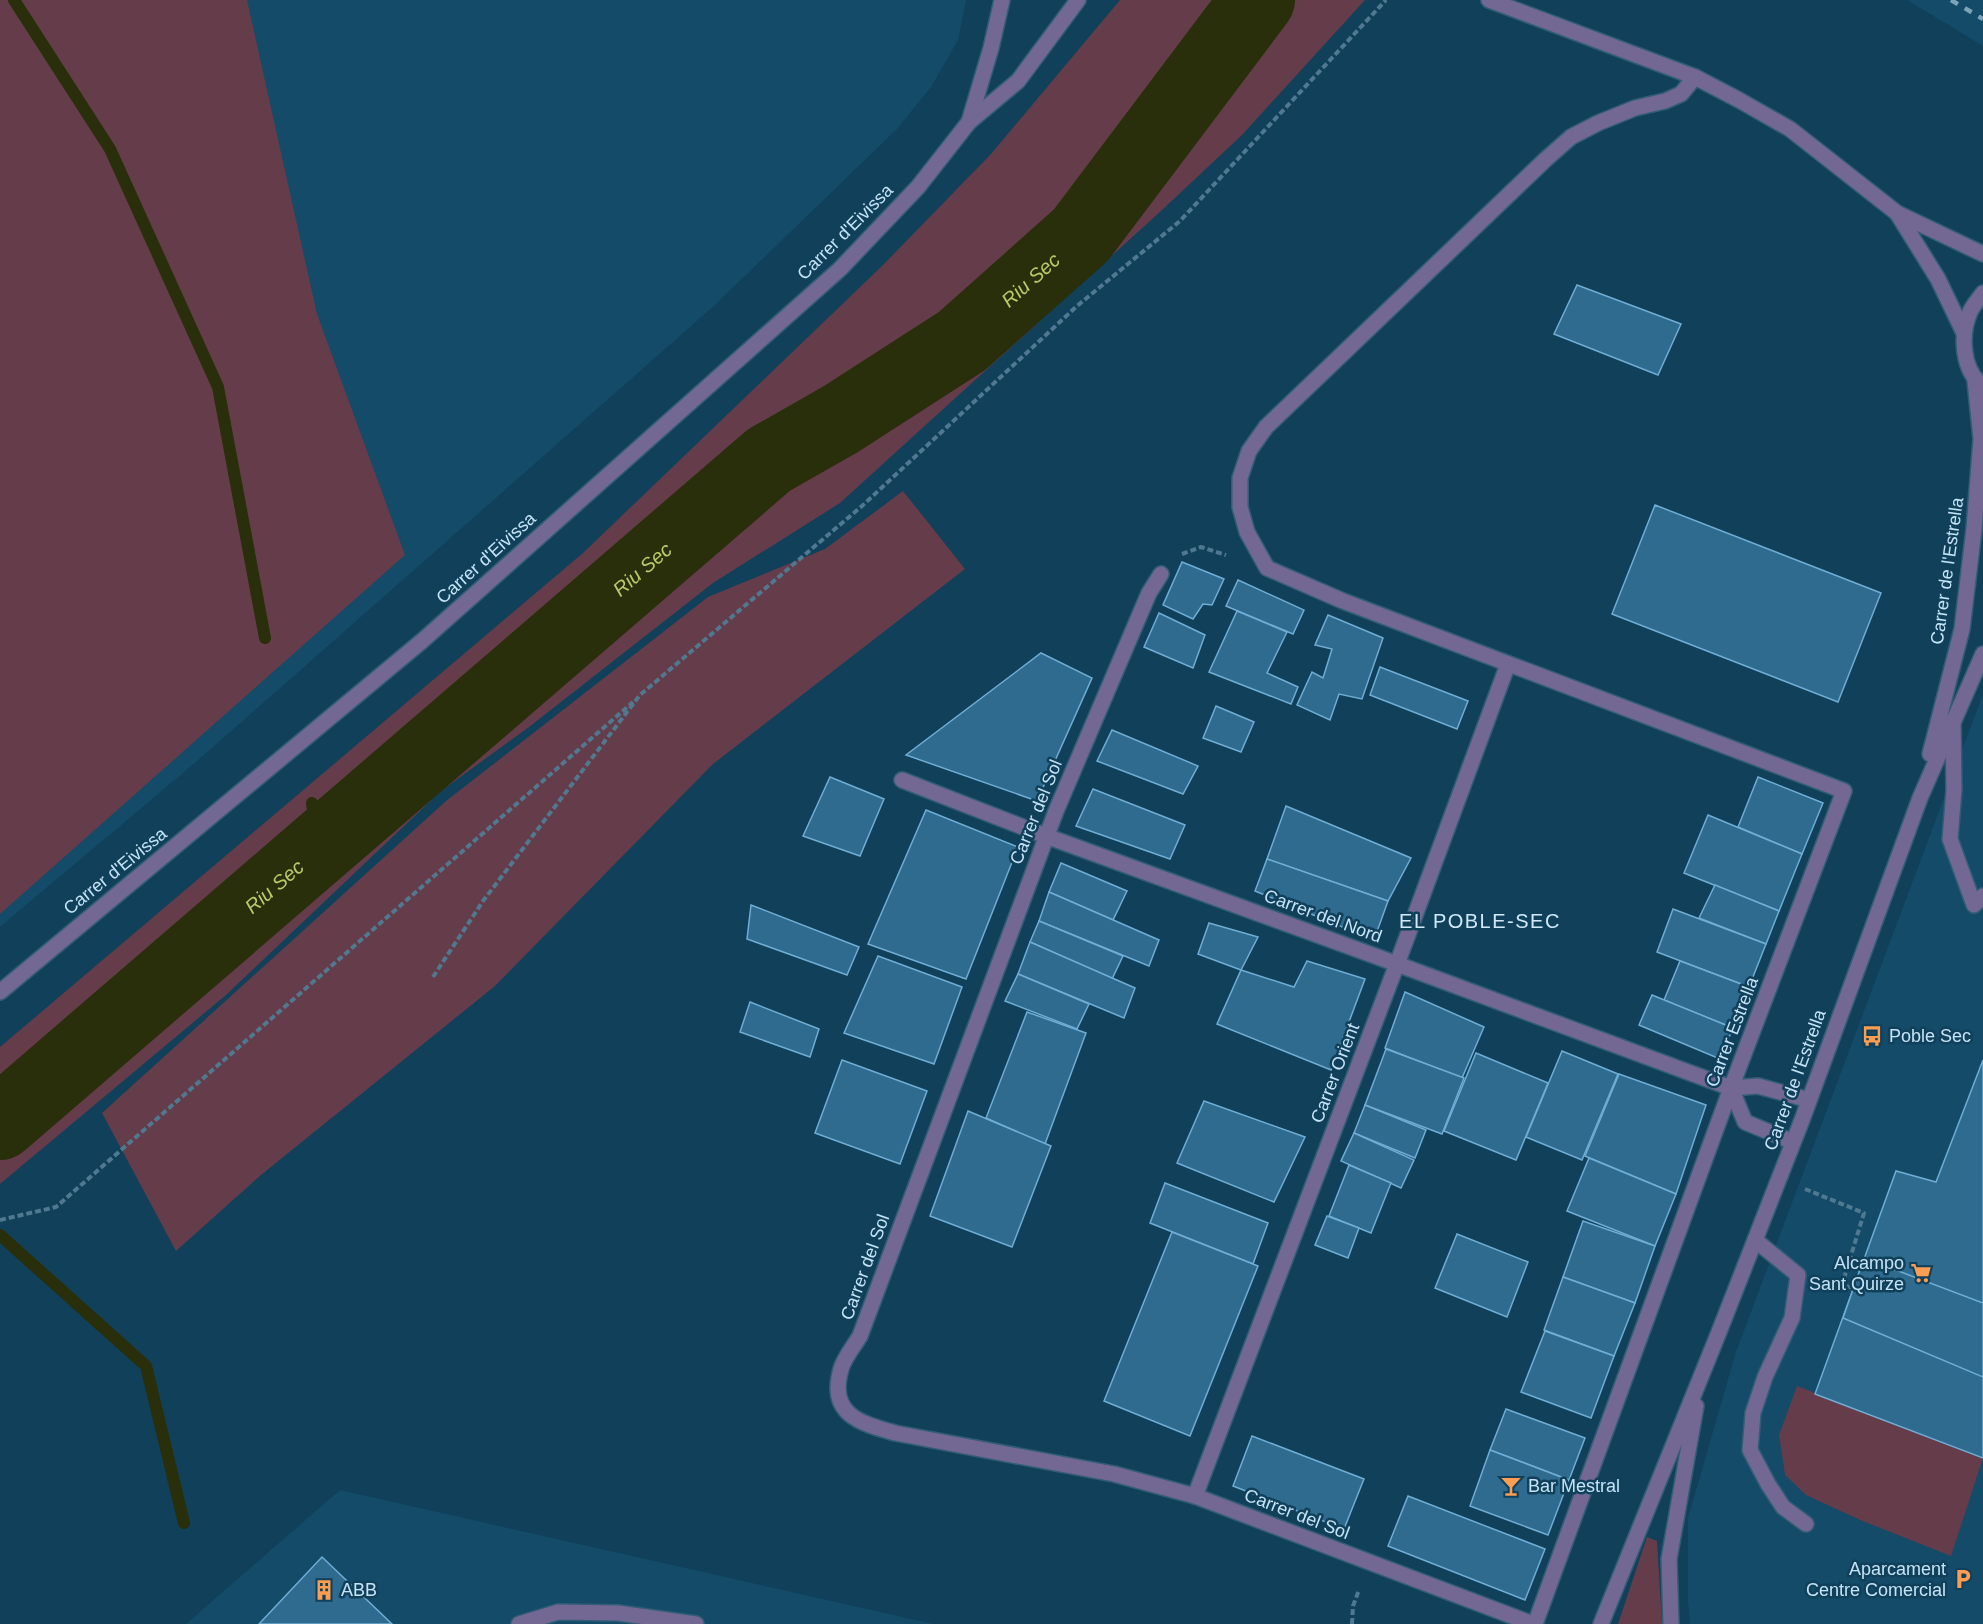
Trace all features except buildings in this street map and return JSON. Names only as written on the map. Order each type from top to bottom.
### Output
[{"type":"street","name":"Carrer d'Eivissa","points":[[969,122],[992,48],[1002,0]]},
{"type":"street","name":"Carrer d'Eivissa","points":[[0,992],[422,641],[840,269],[918,187],[969,122],[1018,81],[1078,0]]},
{"type":"street","points":[[1489,0],[1695,77],[1790,129],[1898,213],[1983,254]]},
{"type":"street","points":[[1508,664],[1343,602],[1266,568],[1247,532],[1240,507],[1240,478],[1249,451],[1266,427],[1571,137],[1635,108],[1665,101],[1681,94],[1695,77]]},
{"type":"street","points":[[1898,213],[1938,279],[1964,333]]},
{"type":"street","points":[[1964,333],[1970,311],[1983,293]]},
{"type":"street","name":"Carrer de l'Estrella","points":[[1920,798],[1962,629],[1974,529],[1981,439],[1979,383],[1967,361],[1964,333]]},
{"type":"street","name":"Carrer del Sol","points":[[1161,574],[1149,593],[1046,836],[860,1336],[841,1368],[838,1398],[849,1415],[870,1426],[895,1434],[1114,1474],[1195,1496],[1534,1624]]},
{"type":"street","name":"Carrer de l'Estrella","points":[[1601,1624],[1793,1142],[1920,798],[1983,654]]},
{"type":"street","name":"Carrer Orient","points":[[1195,1496],[1508,664]]},
{"type":"street","name":"Carrer Estrella","points":[[1508,664],[1844,791],[1731,1088],[1534,1624]]},
{"type":"street","points":[[1953,720],[1954,790],[1950,839],[1978,900]]},
{"type":"street","name":"Carrer del Nord","points":[[902,780],[1046,836],[1731,1088],[1758,1086],[1809,1100]]},
{"type":"street","points":[[1731,1088],[1745,1122],[1793,1142]]},
{"type":"street","points":[[1755,1240],[1798,1275],[1792,1318],[1765,1377],[1754,1413],[1750,1450],[1783,1507],[1806,1524]]},
{"type":"street","name":"Carrer de l'Estrella","points":[[1671,1624],[1669,1558],[1702,1373]]},
{"type":"street","points":[[519,1624],[558,1612],[696,1624]]},
{"type":"path","points":[[0,1220],[56,1207],[640,695],[862,506],[1077,306],[1180,221],[1386,0]]},
{"type":"path","points":[[1161,574],[1176,556],[1201,547],[1266,568]]},
{"type":"path","points":[[433,977],[483,901],[640,695]]},
{"type":"path","points":[[1801,1188],[1864,1213],[1842,1285],[1854,1288]]},
{"type":"path","points":[[1353,1624],[1353,1606],[1369,1562]]},
{"type":"shaded area","points":[[0,0],[966,0],[958,40],[931,87],[897,129],[715,305],[196,762],[0,927]]},
{"type":"shaded area","points":[[0,0],[247,0],[317,314],[405,555],[0,914]]},
{"type":"shaded area","points":[[1120,0],[1365,0],[1242,135],[840,503],[713,583],[529,727],[441,791],[226,995],[0,1184],[0,1047],[583,553],[883,265],[991,154]]},
{"type":"shaded area","points":[[1907,0],[1983,0],[1983,46]]},
{"type":"shaded area","points":[[903,491],[965,569],[713,764],[495,986],[261,1175],[176,1251],[102,1113],[446,801],[708,597],[825,549]]},
{"type":"shaded area","points":[[1983,694],[1983,1624],[1690,1624],[1688,1518],[1736,1352]]},
{"type":"shaded area","points":[[1797,1386],[1983,1458],[1951,1556],[1860,1520],[1806,1495],[1785,1475],[1779,1435]]},
{"type":"shaded area","points":[[340,1490],[933,1624],[186,1624]]},
{"type":"shaded area","points":[[1647,1537],[1657,1541],[1662,1624],[1618,1624]]},
{"type":"waterway","points":[[14,0],[110,149],[218,387],[265,638]]},
{"type":"waterway","name":"Riu Sec","points":[[0,1123],[769,460],[841,419],[962,341],[1081,235],[1258,0]]},
{"type":"waterway","points":[[312,803],[319,848]]},
{"type":"waterway","points":[[0,1235],[146,1366],[184,1523]]},
{"type":"railway","points":[[1951,0],[1983,19]]},
{"type":"place","name":"Poble Sec","points":[[1872,1036]]},
{"type":"place","name":"Alcampo Sant Quirze","points":[[1921,1273]]},
{"type":"place","name":"Bar Mestral","points":[[1511,1486]]},
{"type":"place","name":"Aparcament Centre Comercial","points":[[1963,1579]]},
{"type":"place","name":"ABB","points":[[324,1590]]},
{"type":"district","name":"EL POBLE-SEC","points":[[1480,921]]}]
